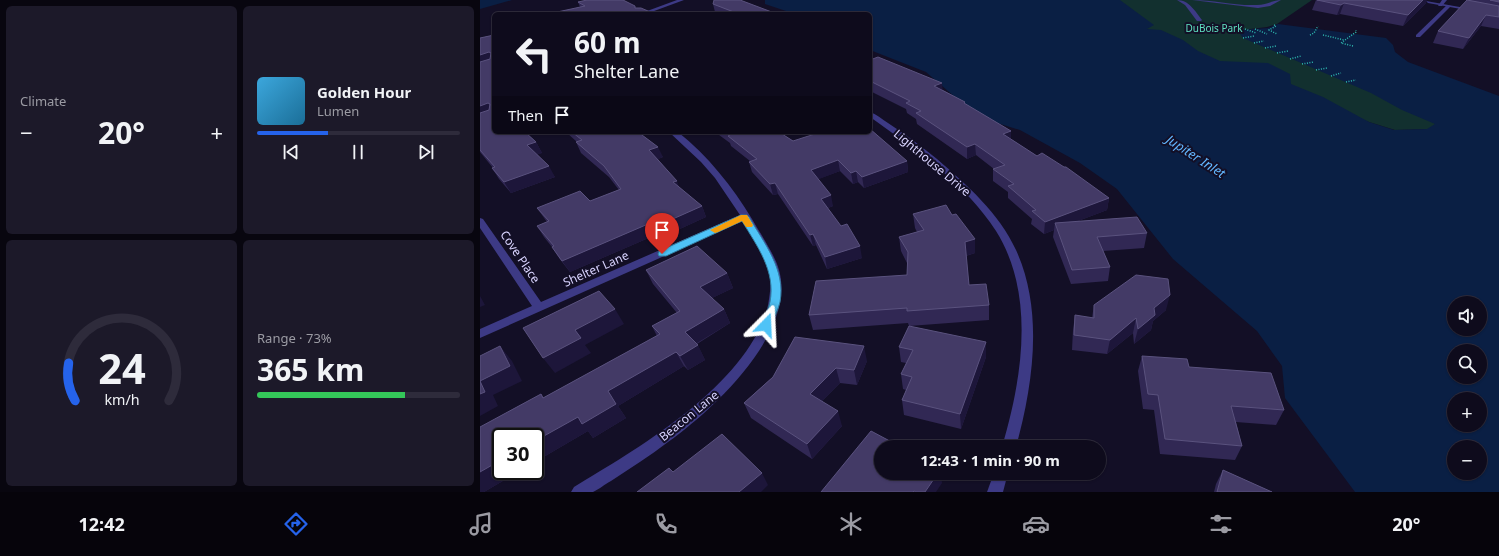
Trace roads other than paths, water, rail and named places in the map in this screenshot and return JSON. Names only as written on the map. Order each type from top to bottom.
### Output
[{"type":"street","points":[[647,12],[682,0]]},
{"type":"street","points":[[1179,0],[1188,4],[1199,20]]},
{"type":"street","points":[[1194,0],[1258,6],[1268,5],[1278,0]]},
{"type":"street","points":[[1440,5],[1445,0]]},
{"type":"street","points":[[1429,1],[1440,5],[1499,15]]},
{"type":"street","points":[[1418,36],[1449,6]]},
{"type":"street","points":[[658,8],[664,11]]},
{"type":"street","name":"Lighthouse Drive","points":[[872,115],[926,155],[956,181],[996,224],[1011,248],[1018,266],[1023,290],[1026,323],[1025,371],[1017,422],[1011,440]]},
{"type":"street","name":"Beacon Lane","points":[[579,492],[669,434],[708,403],[745,362],[761,337],[775,302],[776,279],[774,269],[766,253],[726,186],[706,162],[676,134]]},
{"type":"street","name":"Shelter Lane","points":[[480,334],[744,217]]},
{"type":"street","name":"Cove Place","points":[[480,221],[539,308]]},
{"type":"street","points":[[995,492],[999,480]]},
{"type":"water","points":[[480,0],[512,0],[480,9]]},
{"type":"water","name":"Jupiter Inlet","points":[[765,0],[1120,0],[1154,25],[1147,29],[1161,30],[1183,40],[1198,51],[1220,61],[1268,63],[1290,74],[1291,84],[1323,97],[1369,122],[1394,130],[1427,129],[1435,124],[1402,110],[1371,93],[1243,38],[1240,34],[1242,30],[1268,28],[1278,24],[1386,38],[1393,45],[1395,52],[1408,62],[1499,96],[1499,492],[1355,492],[1285,398],[1282,366],[1257,331],[1173,259],[1117,189],[1080,163],[1020,130],[978,117],[926,72],[872,51],[872,12],[789,12],[765,4]]},
{"type":"park label","name":"DuBois Park","points":[[1214,28]]}]
